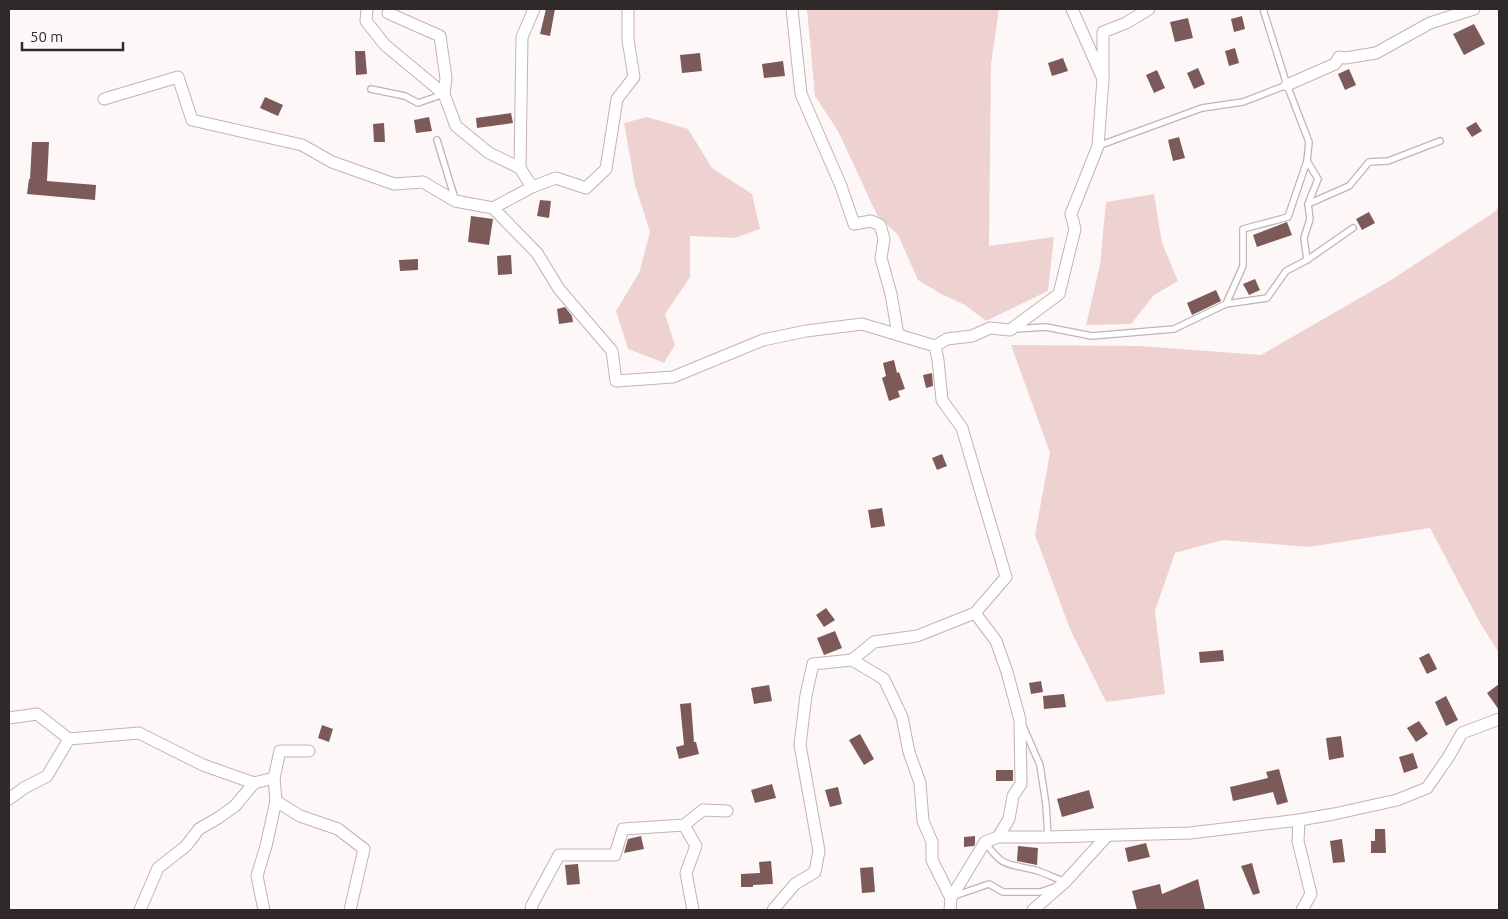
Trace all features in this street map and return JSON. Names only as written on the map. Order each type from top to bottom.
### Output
[{"type":"street","points":[[367,9],[366,21],[385,45],[444,94]]},
{"type":"street","points":[[520,168],[522,37],[534,9]]},
{"type":"street","points":[[493,208],[532,187],[556,178],[586,188],[606,169],[617,100],[634,77],[628,40],[628,9]]},
{"type":"street","points":[[792,9],[801,94],[841,186],[854,224],[871,220],[880,225],[884,239],[880,258],[891,294],[898,335]]},
{"type":"street","points":[[1072,9],[1103,79]]},
{"type":"street","points":[[104,99],[178,77],[192,120],[302,145],[332,162],[394,184],[423,182],[455,201],[493,208],[537,253],[559,289],[612,350],[616,382],[673,377],[763,340],[806,331],[862,324],[935,346],[947,339],[972,336],[990,328],[1010,330],[1059,294],[1075,229],[1071,214],[1098,146],[1103,79],[1103,32],[1149,9]]},
{"type":"street","points":[[1287,85],[1335,64],[1339,57],[1345,58],[1376,53],[1430,23],[1474,9]]},
{"type":"street","points":[[387,10],[440,36],[446,78],[444,94],[456,126],[489,153],[520,168],[532,187]]},
{"type":"street","points":[[773,910],[795,884],[815,872],[819,851],[800,745],[806,696],[813,664],[852,660],[874,642],[917,636],[975,613],[1006,577],[962,428],[942,400],[935,346]]},
{"type":"street","points":[[975,613],[996,641],[1007,672],[1020,720],[1021,784],[1013,796],[1009,819],[998,837]]},
{"type":"street","points":[[852,660],[884,679],[902,717],[909,752],[920,783],[923,821],[932,842],[932,860],[951,898]]},
{"type":"street","points":[[9,718],[37,714],[69,739],[139,733],[203,765],[254,783],[274,778]]},
{"type":"street","points":[[950,910],[951,898],[984,842],[998,837],[1190,833],[1299,820],[1397,800],[1427,788],[1462,733],[1499,719]]},
{"type":"street","points":[[9,799],[24,788],[47,776],[69,739]]},
{"type":"street","points":[[264,910],[257,876],[276,801],[274,778],[280,751],[309,751]]},
{"type":"street","points":[[140,910],[158,868],[186,846],[199,829],[235,806],[254,783]]},
{"type":"street","points":[[276,801],[300,816],[338,829],[364,849],[350,910]]},
{"type":"street","points":[[531,910],[559,856],[614,855],[623,829],[684,825],[703,810],[727,811]]},
{"type":"street","points":[[1299,820],[1298,841],[1311,894],[1302,910]]},
{"type":"street","points":[[684,825],[696,846],[686,873],[693,910]]},
{"type":"street","points":[[1033,910],[1065,882],[1106,836]]},
{"type":"lane","points":[[1226,304],[1244,266],[1243,229],[1288,217],[1307,161],[1308,142],[1287,85],[1263,9]]},
{"type":"lane","points":[[1098,146],[1202,108],[1243,102],[1287,85]]},
{"type":"lane","points":[[371,89],[405,96],[418,103],[444,94]]},
{"type":"lane","points":[[437,140],[455,201]]},
{"type":"lane","points":[[1308,204],[1349,186],[1369,162],[1388,161],[1440,141]]},
{"type":"lane","points":[[1307,161],[1318,179],[1308,204],[1310,219],[1304,238],[1307,260]]},
{"type":"lane","points":[[1010,330],[1046,327],[1092,336],[1174,329],[1226,304],[1267,298],[1286,271],[1307,260],[1353,228]]},
{"type":"lane","points":[[1020,720],[1040,766],[1046,805],[1048,837]]},
{"type":"lane","points":[[984,842],[995,857],[1009,866],[1036,870],[1065,882]]},
{"type":"lane","points":[[951,898],[989,884],[1003,892],[1040,892],[1065,882]]},
{"type":"lane","points":[[1033,910],[1040,892]]},
{"type":"shaded area","points":[[807,9],[999,9],[991,64],[989,246],[1054,237],[1048,291],[986,321],[965,305],[941,294],[918,280],[898,235],[877,215],[838,131],[815,96]]},
{"type":"shaded area","points":[[647,117],[688,129],[712,168],[752,194],[760,229],[735,238],[690,236],[690,277],[665,314],[675,345],[664,363],[628,349],[616,311],[639,273],[650,232],[635,185],[624,123]]},
{"type":"shaded area","points":[[1154,194],[1162,243],[1178,281],[1154,295],[1131,324],[1086,325],[1100,265],[1106,202]]},
{"type":"shaded area","points":[[1499,203],[1499,653],[1479,621],[1430,528],[1309,547],[1223,540],[1175,553],[1155,611],[1165,694],[1106,702],[1070,629],[1035,535],[1050,453],[1011,345],[1140,346],[1261,355],[1391,280],[1496,211]]},
{"type":"building","points":[[546,9],[555,9],[550,36],[540,34]]},
{"type":"building","points":[[1242,16],[1245,29],[1234,32],[1231,19]]},
{"type":"building","points":[[1188,18],[1193,38],[1175,42],[1170,22]]},
{"type":"building","points":[[1474,24],[1485,44],[1464,55],[1453,34]]},
{"type":"building","points":[[1235,48],[1239,63],[1229,66],[1225,51]]},
{"type":"building","points":[[355,51],[365,51],[367,74],[356,75]]},
{"type":"building","points":[[700,53],[702,71],[682,73],[680,55]]},
{"type":"building","points":[[1063,58],[1068,71],[1052,76],[1048,63]]},
{"type":"building","points":[[783,61],[785,76],[764,78],[762,64]]},
{"type":"building","points":[[1198,68],[1205,84],[1194,89],[1187,73]]},
{"type":"building","points":[[1349,69],[1356,85],[1345,90],[1338,74]]},
{"type":"building","points":[[1157,70],[1165,88],[1154,93],[1146,75]]},
{"type":"building","points":[[265,97],[283,105],[278,116],[260,108]]},
{"type":"building","points":[[511,113],[513,123],[477,128],[476,118]]},
{"type":"building","points":[[429,117],[432,131],[416,133],[414,120]]},
{"type":"building","points":[[1476,122],[1482,131],[1472,137],[1466,128]]},
{"type":"building","points":[[384,123],[385,142],[374,142],[373,124]]},
{"type":"building","points":[[1179,137],[1185,158],[1173,161],[1168,140]]},
{"type":"building","points":[[32,142],[49,142],[47,181],[96,185],[95,200],[27,194],[30,179]]},
{"type":"building","points":[[540,200],[551,201],[549,218],[537,216]]},
{"type":"building","points":[[1369,212],[1375,223],[1362,230],[1356,219]]},
{"type":"building","points":[[471,216],[493,219],[489,245],[468,242]]},
{"type":"building","points":[[1287,222],[1292,235],[1257,247],[1253,235]]},
{"type":"building","points":[[511,255],[512,274],[498,275],[497,256]]},
{"type":"building","points":[[418,259],[418,270],[400,271],[399,260]]},
{"type":"building","points":[[1255,279],[1260,290],[1249,295],[1243,284]]},
{"type":"building","points":[[1216,290],[1221,301],[1192,315],[1187,303]]},
{"type":"building","points":[[565,307],[572,316],[573,322],[559,324],[557,309]]},
{"type":"building","points":[[894,360],[897,373],[899,372],[905,389],[898,391],[900,397],[889,401],[882,378],[886,376],[883,363]]},
{"type":"building","points":[[932,373],[933,386],[926,388],[923,375]]},
{"type":"building","points":[[942,454],[947,466],[937,470],[932,458]]},
{"type":"building","points":[[882,508],[885,526],[871,528],[868,510]]},
{"type":"building","points":[[826,608],[835,620],[824,627],[816,615]]},
{"type":"building","points":[[835,631],[842,648],[824,655],[817,638]]},
{"type":"building","points":[[1223,650],[1224,661],[1200,663],[1199,652]]},
{"type":"building","points":[[1429,653],[1437,669],[1427,674],[1419,658]]},
{"type":"building","points":[[1041,681],[1043,692],[1031,694],[1029,683]]},
{"type":"building","points":[[1499,684],[1499,710],[1487,693]]},
{"type":"building","points":[[769,685],[772,701],[754,704],[751,688]]},
{"type":"building","points":[[1064,694],[1066,707],[1044,709],[1043,696]]},
{"type":"building","points":[[1446,696],[1458,720],[1446,726],[1435,702]]},
{"type":"building","points":[[691,703],[694,742],[696,742],[699,754],[679,759],[676,747],[684,745],[680,704]]},
{"type":"building","points":[[1419,721],[1428,734],[1416,742],[1407,728]]},
{"type":"building","points":[[322,725],[333,729],[329,742],[318,738]]},
{"type":"building","points":[[860,734],[874,759],[864,765],[849,740]]},
{"type":"building","points":[[1341,736],[1344,757],[1329,760],[1326,738]]},
{"type":"building","points":[[1413,753],[1418,768],[1404,773],[1399,757]]},
{"type":"building","points":[[1279,769],[1288,802],[1277,805],[1273,792],[1233,801],[1230,787],[1268,778],[1266,772]]},
{"type":"building","points":[[996,770],[1013,770],[1013,781],[996,781]]},
{"type":"building","points":[[772,784],[776,798],[755,803],[751,790]]},
{"type":"building","points":[[838,787],[842,804],[830,807],[825,790]]},
{"type":"building","points":[[1089,790],[1094,808],[1062,817],[1057,799]]},
{"type":"building","points":[[1375,829],[1385,829],[1386,853],[1371,853],[1371,841],[1375,841]]},
{"type":"building","points":[[641,836],[644,849],[624,853],[628,839]]},
{"type":"building","points":[[975,836],[974,846],[964,847],[964,837]]},
{"type":"building","points":[[1342,839],[1345,862],[1333,863],[1330,841]]},
{"type":"building","points":[[1146,843],[1150,857],[1128,862],[1125,848]]},
{"type":"building","points":[[1018,846],[1038,848],[1037,865],[1017,861]]},
{"type":"building","points":[[771,861],[773,884],[741,887],[741,874],[760,873],[759,862]]},
{"type":"building","points":[[1252,863],[1260,893],[1253,895],[1241,866]]},
{"type":"building","points":[[578,864],[580,884],[567,885],[565,865]]},
{"type":"building","points":[[873,867],[875,892],[862,893],[860,868]]},
{"type":"building","points":[[1198,879],[1205,910],[1137,910],[1132,891],[1160,884],[1162,894]]}]
